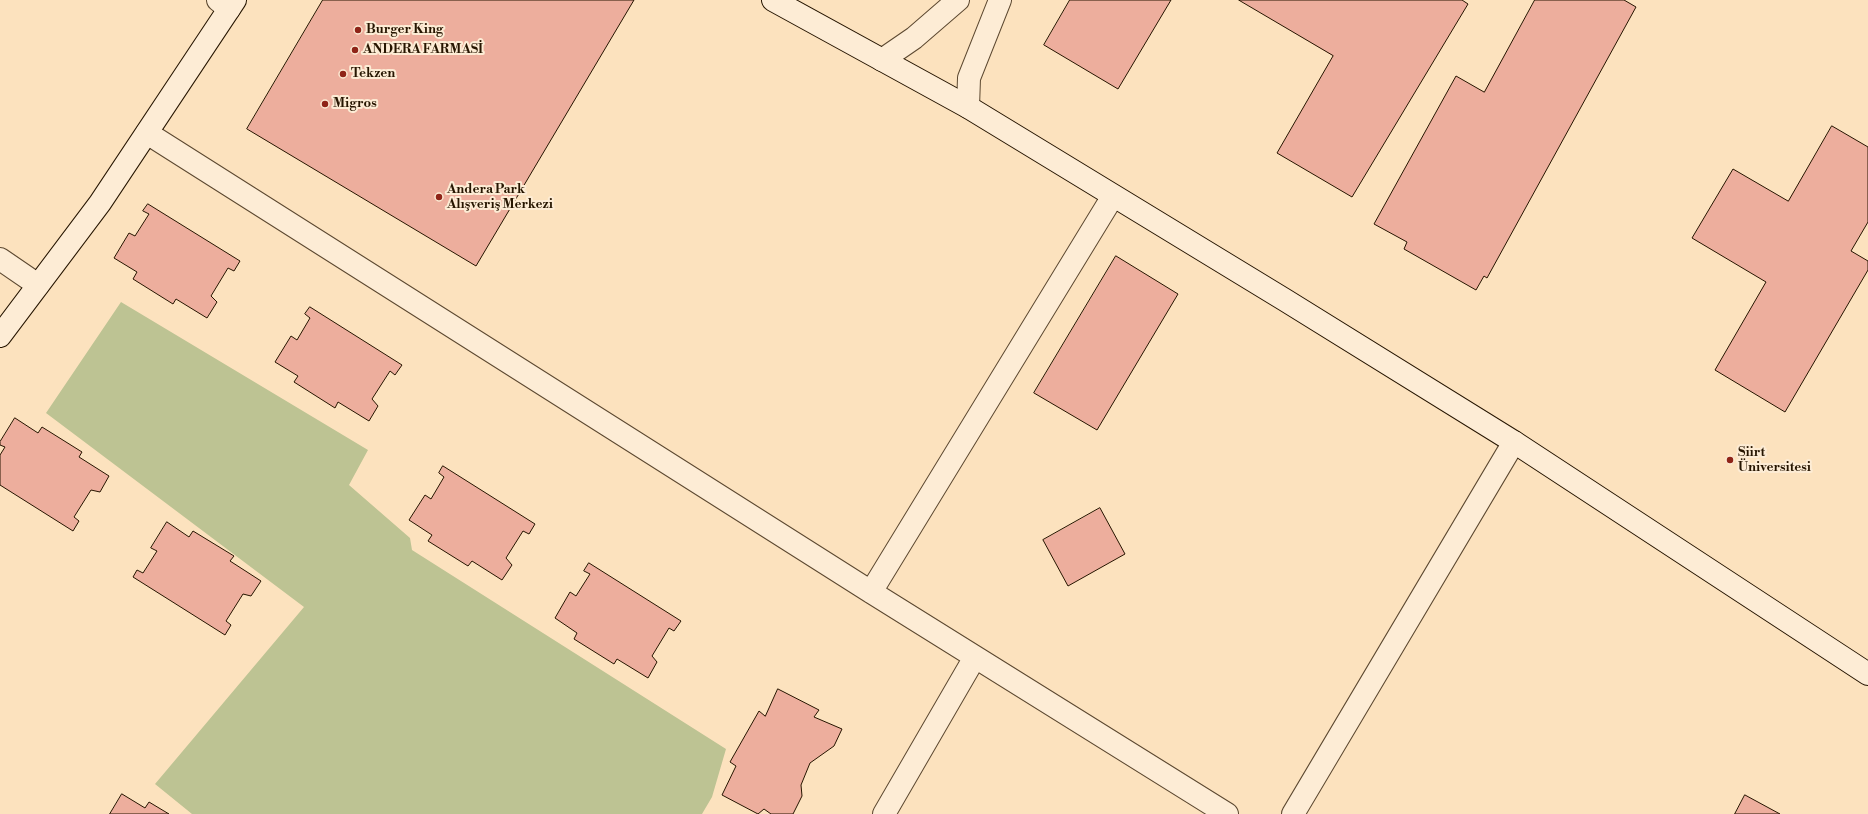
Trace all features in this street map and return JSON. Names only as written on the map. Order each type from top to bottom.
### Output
[{"type":"street","points":[[773,0],[968,107],[1514,442],[1868,674]]},
{"type":"street","points":[[882,60],[914,38],[958,0]]},
{"type":"street","points":[[968,107],[969,78],[1000,0]]},
{"type":"street","points":[[0,336],[100,203],[147,133],[227,3]]},
{"type":"street","points":[[147,133],[871,592],[1227,814]]},
{"type":"street","points":[[871,592],[1113,196]]},
{"type":"street","points":[[0,259],[38,285]]},
{"type":"street","points":[[1292,814],[1514,442]]},
{"type":"street","points":[[884,814],[975,657]]},
{"type":"green space","points":[[121,302],[368,450],[349,485],[410,538],[412,550],[726,749],[712,797],[702,814],[192,814],[155,784],[304,607],[46,413]]},
{"type":"building","name":"Andera Park Alışveriş Merkezi","points":[[323,0],[634,0],[476,266],[247,129]]},
{"type":"building","points":[[1070,0],[1171,0],[1118,89],[1044,45]]},
{"type":"building","points":[[1239,0],[1462,0],[1468,4],[1352,197],[1277,153],[1333,56]]},
{"type":"building","points":[[1535,0],[1624,0],[1636,7],[1487,278],[1484,276],[1476,290],[1404,249],[1407,242],[1374,224],[1456,76],[1484,92]]},
{"type":"building","points":[[1832,126],[1868,147],[1868,222],[1851,251],[1868,261],[1868,270],[1785,412],[1715,370],[1766,282],[1692,238],[1733,169],[1788,201]]},
{"type":"building","points":[[148,204],[240,261],[234,271],[228,268],[211,296],[217,302],[207,318],[176,299],[173,304],[133,279],[137,272],[114,258],[129,233],[135,236],[149,214],[143,211]]},
{"type":"building","points":[[1116,256],[1178,294],[1097,430],[1034,393]]},
{"type":"building","points":[[310,307],[402,365],[395,375],[390,371],[372,399],[378,406],[369,421],[338,402],[335,408],[294,382],[298,376],[275,362],[291,336],[297,340],[310,318],[305,314]]},
{"type":"building","points":[[15,418],[38,433],[42,427],[82,452],[79,457],[109,476],[100,492],[91,490],[74,517],[79,521],[73,531],[0,485],[0,455],[5,447],[0,445],[0,442]]},
{"type":"building","points":[[443,466],[535,524],[529,534],[523,531],[506,558],[512,565],[502,580],[472,561],[468,566],[428,541],[432,535],[409,520],[425,495],[431,499],[444,477],[439,473]]},
{"type":"building","points":[[1100,508],[1125,554],[1068,586],[1043,540]]},
{"type":"building","points":[[167,522],[189,537],[193,531],[234,556],[230,561],[261,581],[251,596],[243,594],[226,621],[231,625],[225,635],[133,577],[137,570],[143,573],[157,551],[151,548]]},
{"type":"building","points":[[589,563],[681,621],[674,631],[669,628],[652,656],[657,662],[648,678],[617,659],[614,664],[574,639],[577,633],[555,618],[570,592],[576,596],[590,574],[584,571]]},
{"type":"building","points":[[778,689],[819,710],[814,717],[842,729],[834,746],[810,763],[801,785],[802,796],[793,814],[771,814],[764,809],[758,814],[722,795],[736,766],[730,762],[759,711],[765,716]]},
{"type":"building","points":[[122,794],[145,808],[149,802],[169,814],[110,814]]},
{"type":"building","points":[[1745,795],[1780,814],[1735,814]]},
{"type":"place","name":"Burger King","points":[[358,30]]},
{"type":"place","name":"ANDERA FARMASİ","points":[[355,50]]},
{"type":"place","name":"Tekzen","points":[[343,74]]},
{"type":"place","name":"Migros","points":[[325,104]]},
{"type":"place","name":"Andera Park Alışveriş Merkezi","points":[[439,197]]},
{"type":"place","name":"Siirt Üniversitesi","points":[[1730,460]]}]
